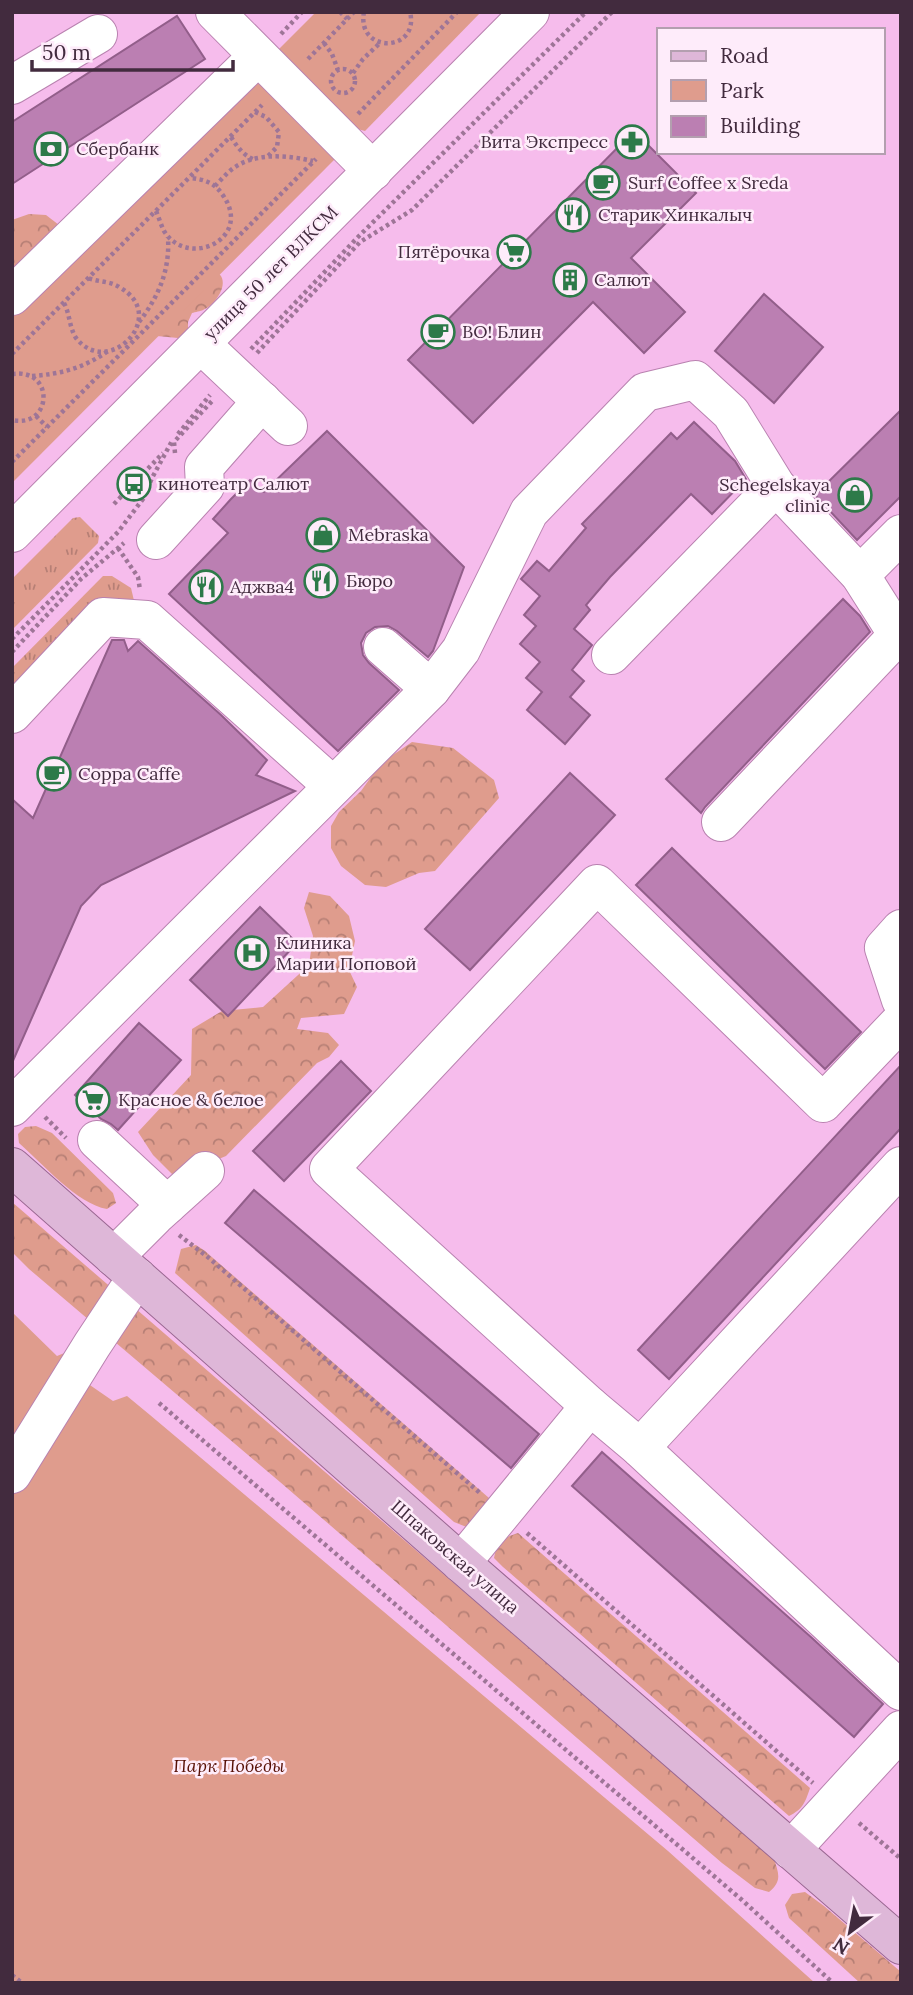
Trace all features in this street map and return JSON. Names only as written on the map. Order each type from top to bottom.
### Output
[{"type":"main road","name":"Шпаковская улица","points":[[12,1167],[461,1563],[901,1945]]},
{"type":"street","points":[[215,12],[284,83],[325,149],[373,171]]},
{"type":"street","name":"улица 50 лет ВЛКСМ","points":[[12,533],[530,12]]},
{"type":"street","points":[[12,85],[98,34]]},
{"type":"street","points":[[12,296],[258,57]]},
{"type":"street","points":[[142,539],[205,486],[204,467],[253,394],[201,344]]},
{"type":"street","points":[[20,1090],[431,689],[461,650],[528,512],[645,392],[695,380],[732,413],[776,486],[860,575],[898,635],[721,822]]},
{"type":"street","points":[[611,655],[776,486]]},
{"type":"street","points":[[860,575],[901,534]]},
{"type":"street","points":[[12,714],[103,617],[147,620],[333,786]]},
{"type":"street","points":[[383,647],[431,689]]},
{"type":"street","points":[[901,1021],[823,1103],[597,884],[329,1169],[590,1406],[640,1448],[901,1691]]},
{"type":"street","points":[[901,929],[884,948],[901,1000]]},
{"type":"street","points":[[83,1141],[161,1211]]},
{"type":"street","points":[[640,1448],[901,1166]]},
{"type":"street","points":[[12,1474],[92,1345],[126,1267],[161,1211],[205,1171]]},
{"type":"street","points":[[461,1563],[590,1406]]},
{"type":"street","points":[[791,1850],[901,1730]]},
{"type":"path","points":[[340,12],[347,19]]},
{"type":"path","points":[[13,353],[232,137],[354,12]]},
{"type":"path","points":[[364,12],[365,30],[372,39],[380,43],[393,43],[403,38],[410,30],[410,12]]},
{"type":"path","points":[[12,463],[325,149],[457,12]]},
{"type":"path","points":[[12,639],[118,532],[143,499],[172,441],[253,394],[358,237],[586,12]]},
{"type":"path","points":[[114,504],[174,442],[253,394],[360,242],[412,210],[612,12]]},
{"type":"path","points":[[324,43],[338,70]]},
{"type":"path","points":[[353,74],[363,59],[380,43]]},
{"type":"path","points":[[346,69],[353,74],[355,85],[352,90],[340,94],[334,90],[330,78],[338,70],[346,69]]},
{"type":"path","points":[[255,113],[267,117],[279,132],[277,147],[267,157]]},
{"type":"path","points":[[232,137],[239,150],[256,160]]},
{"type":"path","points":[[215,187],[232,169],[244,163],[325,149]]},
{"type":"path","points":[[156,211],[164,232],[184,246],[207,248],[221,241],[229,227],[226,200],[215,187],[203,179],[189,178]]},
{"type":"path","points":[[30,376],[74,370],[109,351],[127,345],[162,284],[167,268],[168,236]]},
{"type":"path","points":[[221,241],[227,247]]},
{"type":"path","points":[[88,278],[119,287],[130,295],[138,307],[139,322]]},
{"type":"path","points":[[64,303],[76,338],[87,347],[109,351]]},
{"type":"path","points":[[12,374],[24,373],[34,378],[41,386],[44,397],[42,408],[36,416],[26,421],[12,420]]},
{"type":"path","points":[[36,416],[47,427]]},
{"type":"path","points":[[174,442],[175,455]]},
{"type":"path","points":[[12,652],[81,579],[118,548],[142,539]]},
{"type":"path","points":[[118,548],[138,577],[147,620]]},
{"type":"path","points":[[20,1090],[83,1141]]},
{"type":"path","points":[[161,1211],[209,1258],[901,1859]]},
{"type":"path","points":[[159,1403],[742,1900],[834,1983]]},
{"type":"path","points":[[12,1975],[22,1983]]},
{"type":"green space","points":[[316,12],[481,12],[365,131],[354,128],[278,50]]},
{"type":"green space","points":[[256,75],[336,158],[12,483],[12,318]]},
{"type":"green space","points":[[29,214],[46,215],[59,225],[12,313],[12,220]]},
{"type":"green space","points":[[212,269],[223,281],[215,301],[207,308],[192,313],[188,332],[178,338],[157,336]]},
{"type":"green space","points":[[80,517],[99,536],[98,543],[12,630],[12,579],[73,518]]},
{"type":"green space","points":[[103,576],[112,576],[131,588],[136,609],[12,701],[12,668]]},
{"type":"green space","points":[[412,742],[453,748],[494,780],[499,798],[435,871],[419,873],[386,887],[365,885],[341,866],[331,848],[331,826],[339,812],[361,791],[381,763]]},
{"type":"green space","points":[[309,892],[330,896],[349,916],[355,941],[349,970],[357,987],[344,1014],[301,1018],[297,1029],[328,1033],[339,1045],[329,1057],[317,1063],[226,1156],[175,1177],[153,1155],[138,1132],[191,1075],[192,1029],[222,1011],[263,1007],[309,965],[313,936],[304,908]]},
{"type":"green space","points":[[36,1126],[52,1133],[113,1193],[116,1203],[107,1209],[84,1200],[19,1143],[18,1134],[25,1127]]},
{"type":"green space","points":[[12,1202],[774,1859],[778,1877],[773,1888],[769,1892],[755,1888],[722,1863],[29,1269],[12,1252]]},
{"type":"green space","points":[[196,1245],[489,1498],[488,1510],[469,1528],[454,1522],[175,1273],[181,1249]]},
{"type":"green space","name":"Парк Победы","points":[[12,1312],[57,1356],[67,1352],[71,1372],[113,1401],[127,1396],[150,1415],[668,1851],[815,1983],[12,1983]]},
{"type":"green space","points":[[518,1533],[810,1788],[800,1808],[789,1816],[503,1567],[494,1558],[497,1547],[504,1539]]},
{"type":"green space","points":[[805,1892],[901,1972],[901,1983],[860,1983],[789,1918],[785,1905],[792,1894]]},
{"type":"building","points":[[177,16],[205,59],[12,184],[12,122]]},
{"type":"building","name":"Салют","points":[[634,131],[696,193],[631,258],[685,312],[644,353],[593,302],[473,423],[408,360]]},
{"type":"building","points":[[764,294],[823,347],[774,403],[715,351]]},
{"type":"building","points":[[901,410],[901,496],[857,540],[815,495]]},
{"type":"building","points":[[694,422],[735,461],[746,479],[712,514],[691,494],[586,605],[590,610],[574,629],[592,645],[572,670],[584,681],[570,697],[590,715],[565,744],[527,710],[542,692],[526,678],[540,662],[520,644],[536,626],[524,615],[540,596],[521,579],[537,561],[549,571],[586,528],[582,524],[671,433],[677,439]]},
{"type":"building","name":"Бюро","points":[[327,431],[464,567],[433,651],[428,657],[388,626],[375,627],[366,633],[361,643],[363,655],[399,690],[338,751],[169,594],[228,533],[213,519],[231,499],[250,480],[264,492]]},
{"type":"building","points":[[843,599],[860,616],[870,632],[701,813],[666,779]]},
{"type":"building","points":[[112,640],[124,640],[128,651],[138,641],[267,760],[256,775],[295,791],[101,885],[81,906],[12,1063],[12,799],[33,818]]},
{"type":"building","points":[[570,773],[615,815],[470,970],[425,929]]},
{"type":"building","points":[[672,848],[861,1032],[825,1069],[636,885]]},
{"type":"building","points":[[260,907],[297,943],[228,1016],[190,980]]},
{"type":"building","points":[[139,1023],[181,1060],[118,1130],[101,1119],[75,1095]]},
{"type":"building","points":[[341,1061],[371,1091],[284,1181],[253,1151]]},
{"type":"building","points":[[901,1065],[901,1128],[669,1379],[638,1350]]},
{"type":"building","points":[[254,1190],[539,1434],[511,1468],[225,1223]]},
{"type":"building","points":[[602,1452],[883,1704],[854,1737],[572,1486]]},
{"type":"place","name":"Вита Экспресс","points":[[632,142]]},
{"type":"place","name":"Сбербанк","points":[[51,149]]},
{"type":"place","name":"Surf Coffee x Sreda","points":[[603,183]]},
{"type":"place","name":"Старик Хинкалыч","points":[[573,215]]},
{"type":"place","name":"Пятёрочка","points":[[514,252]]},
{"type":"place","name":"Салют","points":[[570,280]]},
{"type":"place","name":"ВО! Блин","points":[[438,332]]},
{"type":"place","name":"кинотеатр Салют","points":[[134,484]]},
{"type":"place","name":"Schegelskaya clinic","points":[[855,495]]},
{"type":"place","name":"Mebraska","points":[[323,535]]},
{"type":"place","name":"Бюро","points":[[321,581]]},
{"type":"place","name":"Аджва4","points":[[206,587]]},
{"type":"place","name":"Coppa Caffe","points":[[54,774]]},
{"type":"place","name":"Клиника Марии Поповой","points":[[252,953]]},
{"type":"place","name":"Красное & белое","points":[[93,1100]]}]
